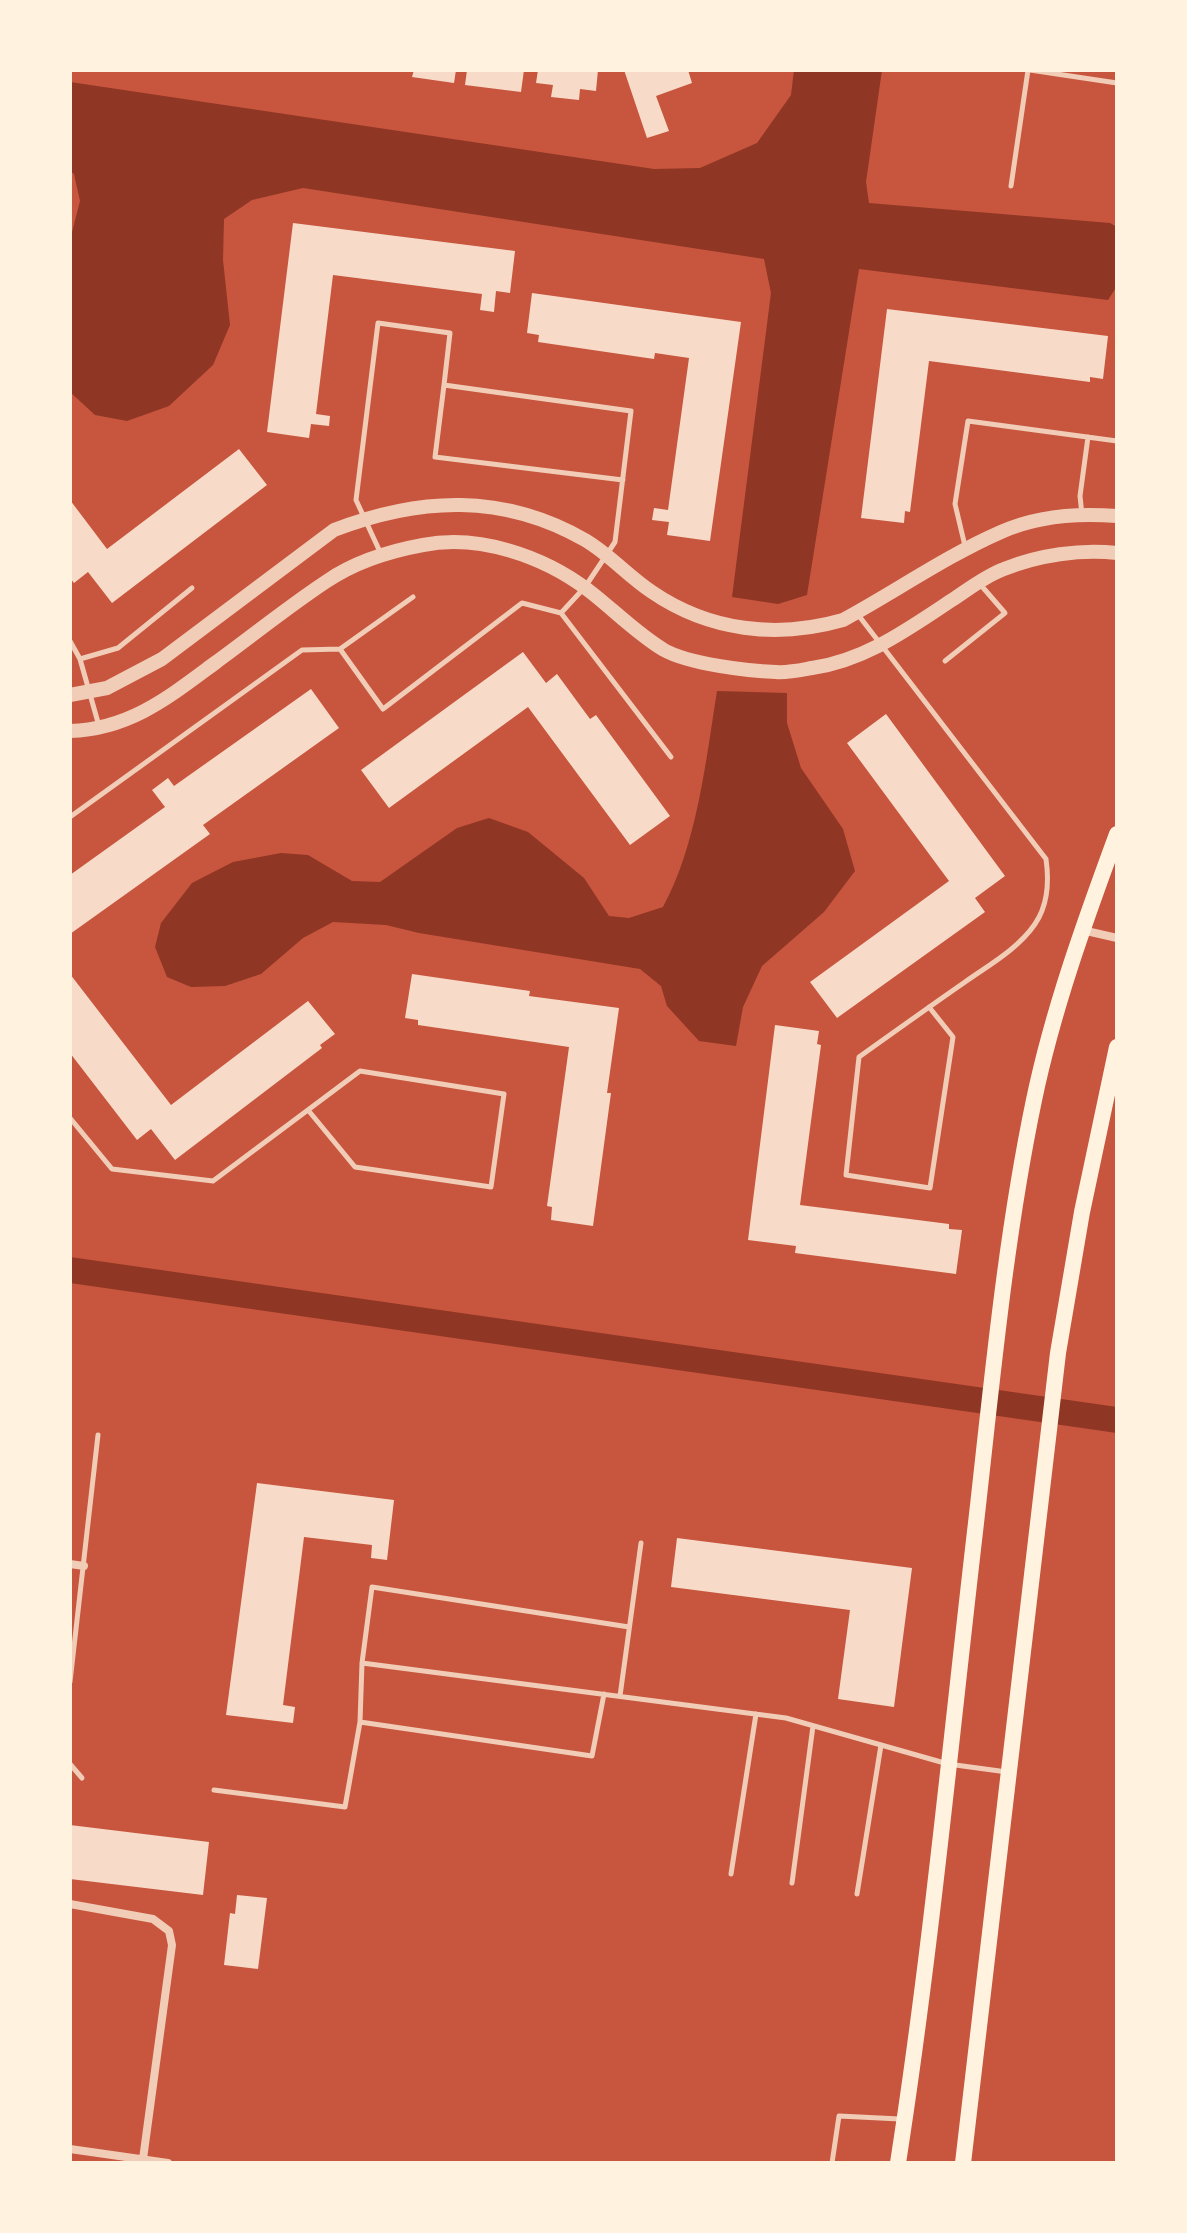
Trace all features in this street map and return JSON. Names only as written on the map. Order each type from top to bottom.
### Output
[{"type":"main road","points":[[898,2163],[916,2049],[1016,1202],[1034,1098],[1082,929],[1117,834]]},
{"type":"main road","points":[[963,2163],[1058,1353],[1082,1212],[1117,1047]]},
{"type":"street","points":[[70,695],[119,682],[162,659],[334,530],[411,507],[472,503],[537,518],[586,541],[652,592],[692,614],[737,628],[782,632],[843,620],[1002,531],[1033,521],[1082,515],[1117,516]]},
{"type":"street","points":[[70,731],[120,722],[156,707],[329,579],[381,555],[426,544],[496,546],[549,566],[585,587],[666,651],[731,669],[781,673],[855,658],[899,635],[978,582],[1004,569],[1076,552],[1117,553]]},
{"type":"street","points":[[1082,929],[1117,938]]},
{"type":"street","points":[[70,1564],[84,1566]]},
{"type":"street","points":[[70,1904],[153,1919],[169,1931],[172,1945],[143,2159]]},
{"type":"street","points":[[70,2149],[168,2163]]},
{"type":"lane","points":[[1011,186],[1029,70],[1117,83]]},
{"type":"lane","points":[[381,555],[356,500],[378,323],[450,333],[435,457],[623,480]]},
{"type":"lane","points":[[444,385],[631,411],[615,542],[585,587],[561,613]]},
{"type":"lane","points":[[966,550],[955,504],[968,421],[1117,441]]},
{"type":"lane","points":[[1082,515],[1080,496],[1088,437]]},
{"type":"lane","points":[[945,661],[1005,613],[978,582]]},
{"type":"lane","points":[[80,659],[118,648],[192,588]]},
{"type":"lane","points":[[70,817],[302,650],[340,649],[413,597]]},
{"type":"lane","points":[[340,649],[383,709],[522,603],[561,613],[671,757]]},
{"type":"lane","points":[[857,613],[1046,859],[1048,877],[1045,900],[1036,923],[1013,949],[929,1007],[859,1057],[846,1175],[930,1188],[953,1037],[929,1007]]},
{"type":"lane","points":[[70,641],[80,659],[99,727]]},
{"type":"lane","points":[[70,1118],[112,1169],[213,1181],[360,1071],[504,1094],[491,1187],[355,1167],[308,1110]]},
{"type":"lane","points":[[70,1682],[98,1435]]},
{"type":"lane","points":[[620,1696],[641,1543]]},
{"type":"lane","points":[[214,1790],[345,1807],[360,1722],[362,1663],[372,1587],[629,1627]]},
{"type":"lane","points":[[362,1663],[786,1718],[948,1764],[1008,1772]]},
{"type":"lane","points":[[360,1722],[592,1756],[604,1694]]},
{"type":"lane","points":[[731,1874],[756,1714]]},
{"type":"lane","points":[[792,1883],[813,1726]]},
{"type":"lane","points":[[857,1894],[881,1745]]},
{"type":"lane","points":[[70,1764],[82,1778]]},
{"type":"lane","points":[[832,2163],[839,2116],[905,2119]]},
{"type":"shaded area","points":[[794,70],[882,70],[866,182],[869,203],[1110,223],[1117,227],[1117,286],[1108,300],[859,269],[807,595],[778,604],[732,597],[771,293],[764,259],[303,188],[252,200],[224,219],[223,260],[230,325],[213,365],[169,406],[127,421],[95,415],[70,392],[70,240],[80,201],[74,174],[70,171],[70,82],[654,169],[700,168],[757,143],[791,95]]},
{"type":"shaded area","points":[[717,691],[787,693],[787,723],[801,768],[843,829],[855,871],[824,912],[762,966],[743,1007],[736,1046],[699,1041],[667,1006],[661,986],[640,969],[386,925],[333,922],[303,938],[261,974],[225,986],[191,987],[167,977],[155,947],[161,923],[192,883],[233,862],[281,853],[308,855],[352,881],[380,882],[457,828],[489,818],[528,832],[584,878],[609,916],[629,918],[663,907],[675,883],[692,830]]},
{"type":"building","points":[[414,70],[456,70],[454,83],[412,77]]},
{"type":"building","points":[[467,70],[524,70],[521,92],[465,85]]},
{"type":"building","points":[[538,70],[598,70],[596,91],[580,89],[579,100],[551,97],[553,85],[536,83]]},
{"type":"building","points":[[624,70],[688,70],[692,83],[656,96],[669,131],[647,138]]},
{"type":"building","points":[[293,223],[515,251],[510,293],[496,291],[494,312],[480,310],[482,294],[333,275],[316,414],[330,416],[329,426],[311,424],[309,438],[267,432]]},
{"type":"building","points":[[532,293],[741,322],[710,541],[667,535],[669,522],[652,520],[654,508],[668,510],[689,358],[655,353],[654,359],[538,342],[539,335],[527,333]]},
{"type":"building","points":[[887,309],[1108,336],[1103,379],[1090,377],[1090,382],[929,361],[910,512],[905,511],[904,523],[861,518]]},
{"type":"building","points":[[239,449],[267,485],[112,603],[88,572],[74,583],[70,578],[70,500],[107,549]]},
{"type":"building","points":[[523,652],[546,683],[557,674],[590,719],[596,715],[670,816],[630,845],[528,707],[389,808],[361,770]]},
{"type":"building","points":[[311,689],[339,728],[203,825],[210,834],[70,934],[70,875],[165,807],[152,790],[168,778],[174,786]]},
{"type":"building","points":[[886,714],[1005,876],[975,898],[985,912],[837,1018],[810,982],[949,881],[847,743]]},
{"type":"building","points":[[70,974],[171,1105],[308,1001],[335,1034],[320,1045],[322,1048],[175,1160],[151,1129],[137,1140],[70,1053]]},
{"type":"building","points":[[412,974],[530,991],[529,996],[619,1008],[593,1226],[551,1220],[552,1207],[547,1206],[569,1047],[418,1025],[418,1020],[405,1018]]},
{"type":"building","points":[[775,1025],[819,1031],[817,1044],[821,1045],[800,1205],[949,1224],[949,1229],[962,1230],[956,1274],[795,1253],[796,1246],[748,1240]]},
{"type":"building","points":[[257,1483],[394,1500],[387,1560],[371,1558],[372,1545],[304,1537],[283,1705],[295,1707],[293,1723],[226,1715]]},
{"type":"building","points":[[677,1538],[912,1568],[894,1707],[838,1699],[850,1610],[671,1587]]},
{"type":"building","points":[[70,1825],[209,1842],[203,1895],[70,1879]]},
{"type":"building","points":[[237,1895],[267,1898],[258,1969],[224,1965],[230,1913],[235,1914]]},
{"type":"waterway","points":[[70,1270],[1117,1420]]}]
